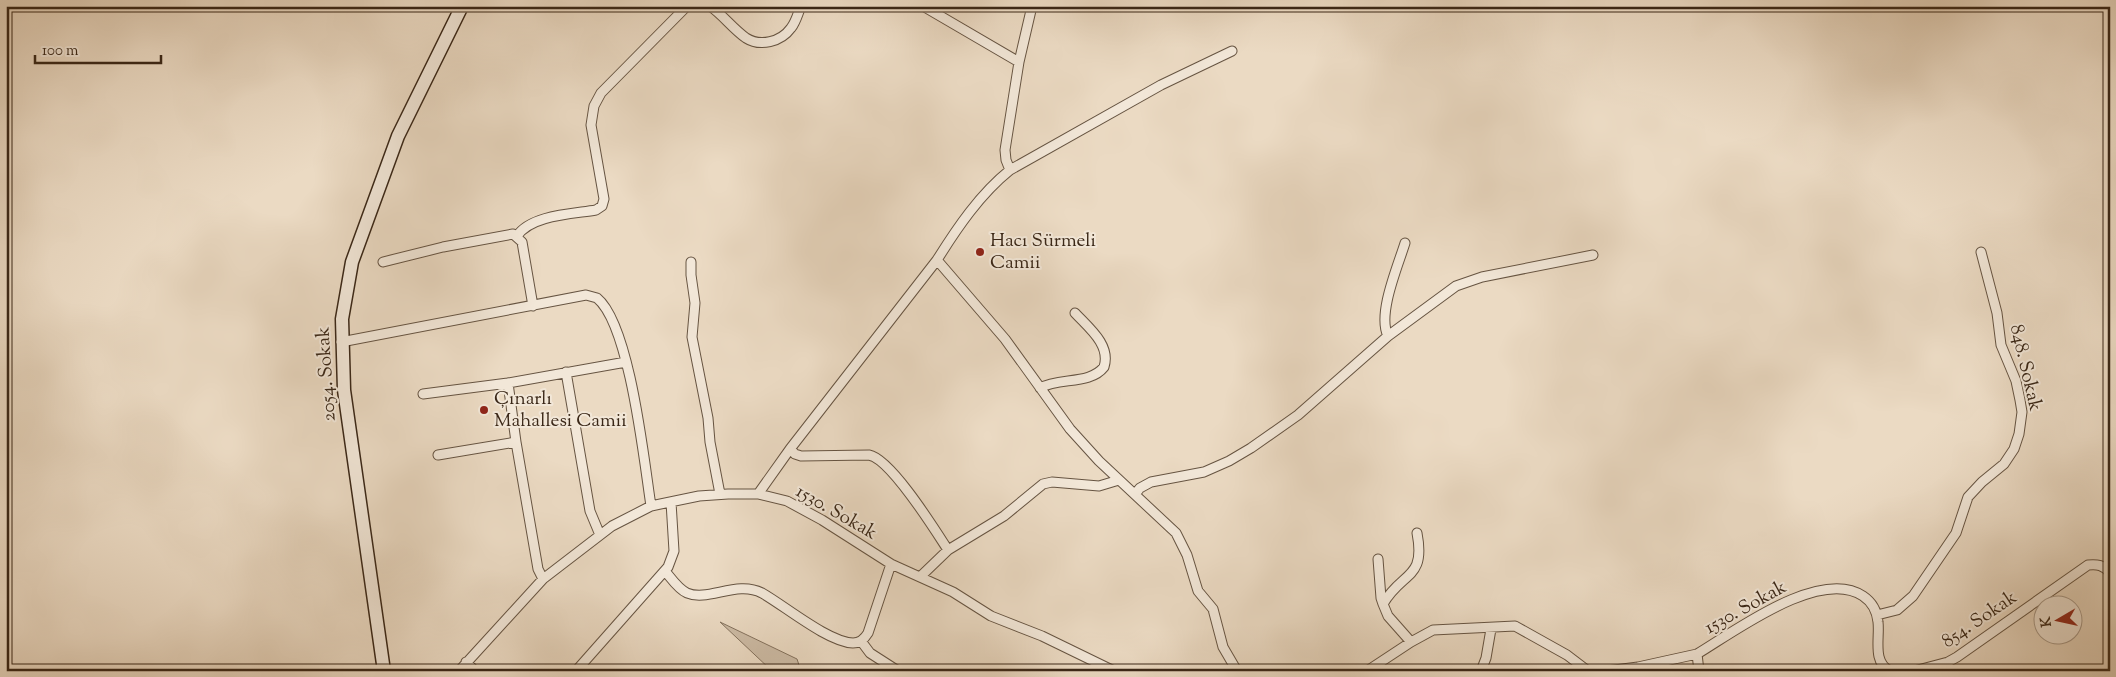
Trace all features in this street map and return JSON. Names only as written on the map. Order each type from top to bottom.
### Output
[{"type":"main road","name":"2054. Sokak","points":[[384,671],[344,390],[341,342],[342,319],[356,253],[398,136],[462,6]]},
{"type":"street","points":[[516,236],[523,227],[534,221],[596,210],[602,206],[604,199],[591,125],[594,106],[602,94],[686,6]]},
{"type":"street","points":[[710,6],[744,36],[753,41],[762,42],[778,39],[788,32],[794,24],[800,6]]},
{"type":"street","points":[[923,6],[1019,62]]},
{"type":"street","points":[[1010,170],[1005,150],[1019,62],[1032,6]]},
{"type":"street","points":[[758,494],[790,449],[937,260],[950,238],[998,180],[1010,170],[1160,85],[1232,51]]},
{"type":"street","points":[[383,262],[497,236],[509,234],[516,236],[523,246],[532,306]]},
{"type":"street","points":[[1388,336],[1384,321],[1389,296],[1405,243]]},
{"type":"street","name":"848. Sokak","points":[[1877,615],[1897,610],[1913,596],[1956,534],[1968,497],[1982,482],[2004,464],[2014,449],[2019,434],[2022,412],[2020,400],[2016,381],[2001,345],[1997,313],[1981,252]]},
{"type":"street","points":[[1135,494],[1144,485],[1151,482],[1204,472],[1229,461],[1251,448],[1298,414],[1388,336],[1456,286],[1482,277],[1593,255]]},
{"type":"street","points":[[937,260],[1004,339],[1070,429],[1119,480],[1176,533],[1187,555],[1198,591],[1213,609],[1223,647],[1237,671]]},
{"type":"street","points":[[691,262],[695,303],[692,338],[707,410],[720,494]]},
{"type":"street","points":[[341,342],[586,295],[597,298],[608,312],[617,330],[626,362],[651,506]]},
{"type":"street","points":[[1040,388],[1055,382],[1092,376],[1104,367],[1106,357],[1104,349],[1098,338],[1075,313]]},
{"type":"street","points":[[423,394],[508,383],[626,362]]},
{"type":"street","points":[[566,372],[590,511],[600,535]]},
{"type":"street","points":[[508,383],[538,569],[543,579]]},
{"type":"street","points":[[438,455],[516,442]]},
{"type":"street","points":[[790,449],[795,454],[801,456],[869,455],[879,459],[919,506],[948,550]]},
{"type":"street","points":[[921,576],[948,550],[1004,516],[1042,484],[1052,482],[1099,486],[1119,480]]},
{"type":"street","name":"1530. Sokak","points":[[459,671],[543,579],[621,521],[651,506],[671,502],[720,494],[758,494],[787,501],[822,520],[891,564],[953,592],[991,616],[1042,636],[1114,671]]},
{"type":"street","points":[[576,671],[671,562],[674,551],[671,502]]},
{"type":"street","points":[[1383,604],[1394,588],[1412,572],[1420,560],[1417,533]]},
{"type":"street","points":[[1378,559],[1383,604],[1388,616],[1411,642]]},
{"type":"street","points":[[665,571],[686,593],[695,595],[740,588],[755,590],[841,640],[853,643],[861,641],[868,633],[891,564]]},
{"type":"street","name":"854. Sokak","points":[[1914,671],[1948,662],[1958,657],[2088,566],[2096,564],[2103,566],[2110,573]]},
{"type":"street","name":"1530. Sokak","points":[[1699,671],[1697,654],[1782,602],[1827,589],[1847,589],[1868,599],[1877,615]]},
{"type":"street","points":[[1877,615],[1880,659],[1883,666],[1890,671]]},
{"type":"street","points":[[1367,671],[1433,630],[1449,628],[1491,629],[1515,626],[1567,655],[1588,671]]},
{"type":"street","points":[[1481,671],[1486,658],[1491,629]]},
{"type":"street","points":[[861,641],[870,653],[898,671]]},
{"type":"street","points":[[1607,671],[1638,667],[1697,654]]},
{"type":"street","points":[[466,662],[475,671]]},
{"type":"shaded area","points":[[720,622],[797,659],[801,671],[772,671]]},
{"type":"place","name":"Hacı Sürmeli Camii","points":[[980,252]]},
{"type":"place","name":"Çınarlı Mahallesi Camii","points":[[484,410]]}]
